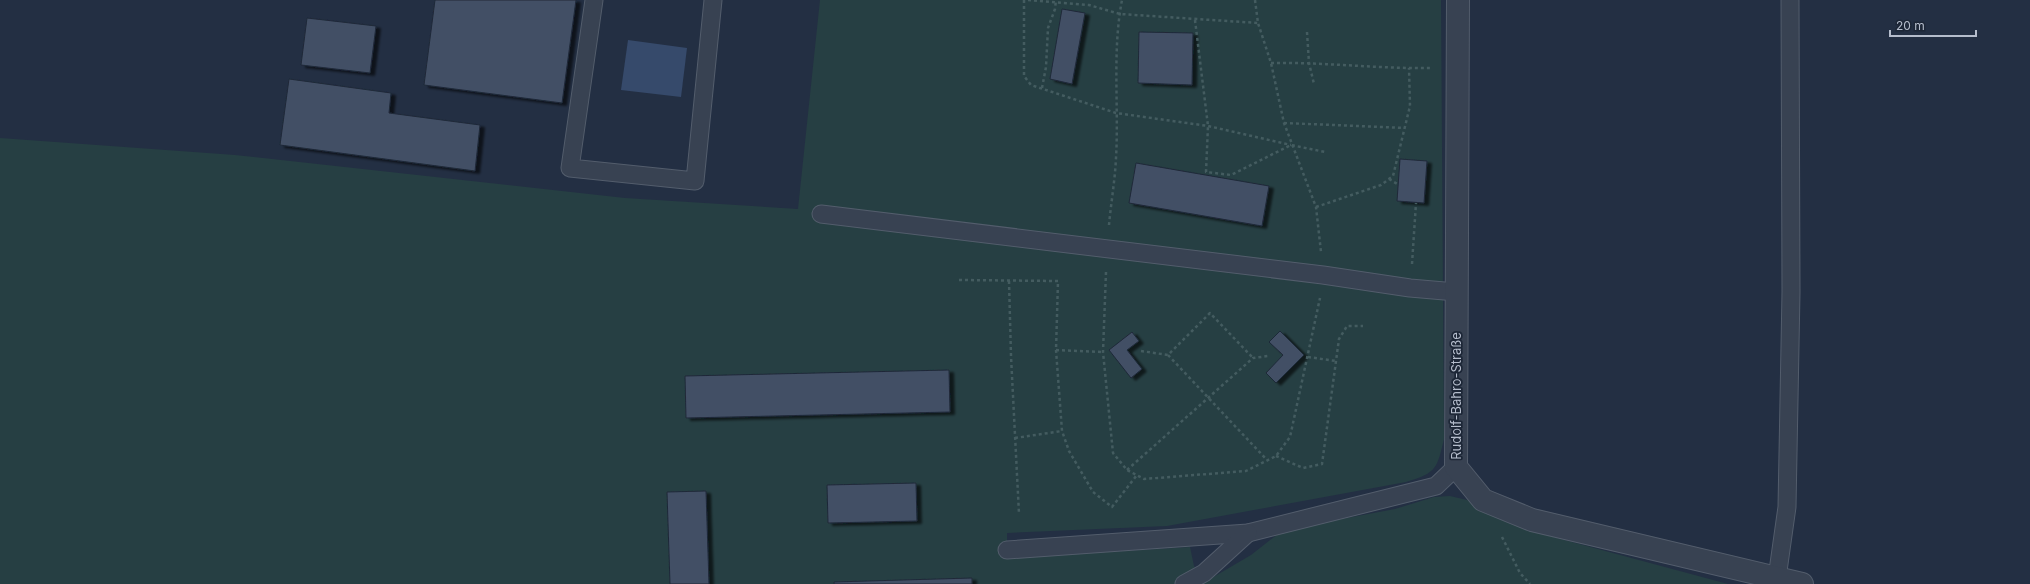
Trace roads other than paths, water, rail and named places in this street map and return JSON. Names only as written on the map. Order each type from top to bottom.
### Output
[{"type":"street","name":"Rudolf-Bahro-Straße","points":[[1458,0],[1456,467],[1484,500],[1532,520],[1802,584]]},
{"type":"lane","points":[[594,0],[570,168],[695,181],[709,1]]},
{"type":"lane","points":[[1777,578],[1788,499],[1791,292],[1790,0]]},
{"type":"lane","points":[[821,214],[1323,274],[1410,288],[1456,292]]},
{"type":"lane","points":[[1007,550],[1248,533],[1436,486],[1456,467]]},
{"type":"lane","points":[[1184,584],[1204,572],[1248,533]]},
{"type":"water","points":[[628,40],[687,48],[681,97],[621,90]]}]
